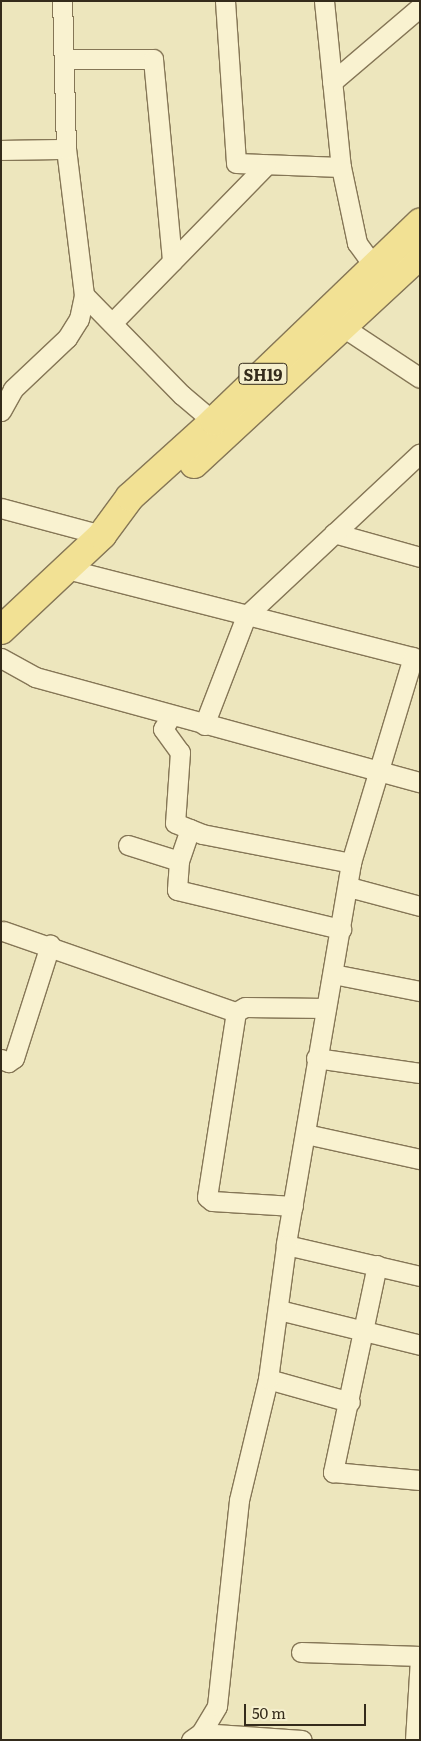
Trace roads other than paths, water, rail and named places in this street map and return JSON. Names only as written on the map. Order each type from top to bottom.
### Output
[{"type":"main road","name":"SH19","points":[[221,428],[343,327],[420,223]]},
{"type":"main road","name":"SH19","points":[[1,630],[105,531],[136,514],[221,428],[382,276],[417,262]]},
{"type":"street","points":[[1,411],[13,389],[67,338],[79,319],[84,296],[66,149],[62,1]]},
{"type":"street","points":[[225,1],[236,164],[341,167]]},
{"type":"street","points":[[324,1],[341,167],[357,242],[382,276]]},
{"type":"street","points":[[332,82],[420,7]]},
{"type":"street","points":[[64,59],[153,59],[172,261]]},
{"type":"street","points":[[1,150],[66,149]]},
{"type":"street","points":[[112,323],[266,164]]},
{"type":"street","points":[[84,296],[182,395],[221,428]]},
{"type":"street","points":[[343,327],[420,378]]},
{"type":"street","points":[[204,725],[246,616],[420,453]]},
{"type":"street","points":[[1,508],[105,531]]},
{"type":"street","points":[[334,533],[420,557]]},
{"type":"street","points":[[67,569],[416,658],[378,771],[351,863],[349,887],[316,1058],[306,1134],[286,1246],[279,1310],[268,1379],[239,1500],[217,1706],[196,1737]]},
{"type":"street","points":[[1,658],[35,677],[170,716],[420,782]]},
{"type":"street","points":[[170,716],[163,729],[180,752],[175,823],[190,829],[351,863]]},
{"type":"street","points":[[190,829],[179,861],[175,884],[180,892],[341,929]]},
{"type":"street","points":[[128,845],[179,861]]},
{"type":"street","points":[[349,887],[420,906]]},
{"type":"street","points":[[3,931],[236,1012],[245,1007],[326,1008]]},
{"type":"street","points":[[1,1060],[8,1062],[14,1058],[50,946]]},
{"type":"street","points":[[333,974],[420,991]]},
{"type":"street","points":[[236,1012],[207,1197],[212,1201],[293,1206]]},
{"type":"street","points":[[316,1058],[420,1073]]},
{"type":"street","points":[[306,1134],[420,1159]]},
{"type":"street","points":[[286,1246],[420,1276]]},
{"type":"street","points":[[377,1265],[334,1472],[420,1480]]},
{"type":"street","points":[[279,1310],[420,1345]]},
{"type":"street","points":[[268,1379],[350,1402]]},
{"type":"street","points":[[301,1652],[420,1657],[414,1740]]},
{"type":"street","points":[[196,1737],[302,1740]]}]
